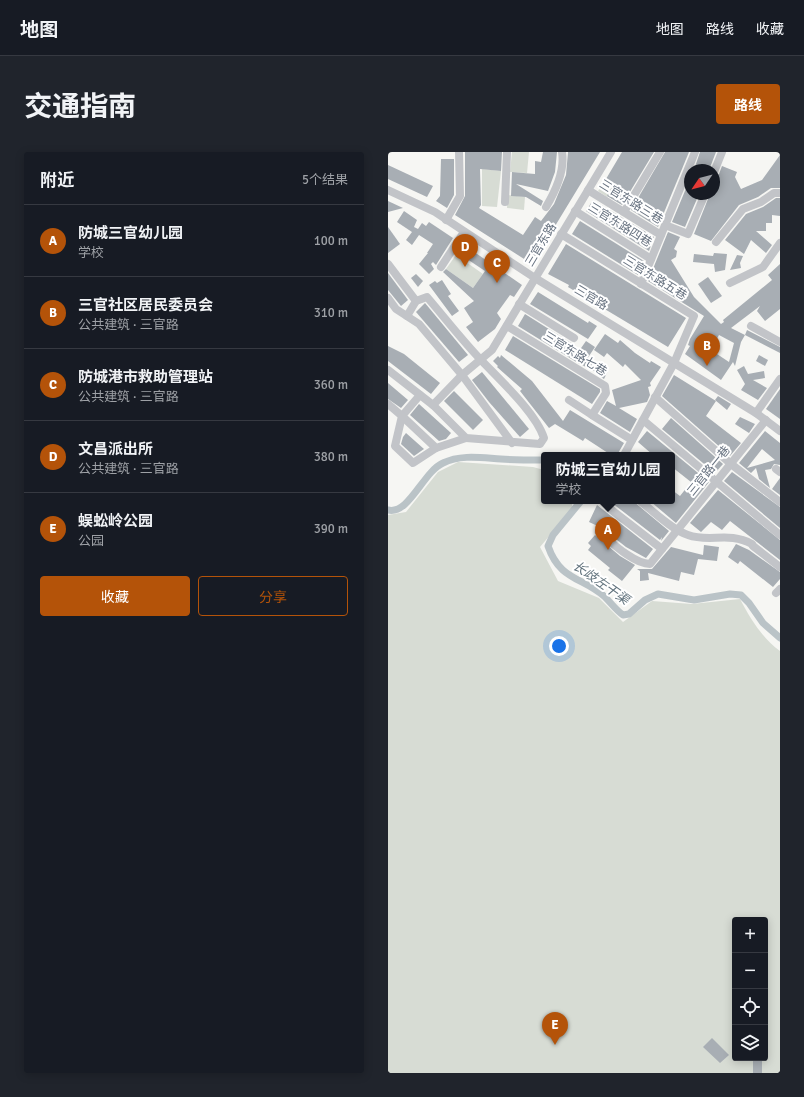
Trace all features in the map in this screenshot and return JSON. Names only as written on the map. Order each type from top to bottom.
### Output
[{"type":"street","points":[[446,220],[460,196],[459,152]]},
{"type":"street","points":[[505,202],[507,152]]},
{"type":"street","points":[[546,207],[553,195],[564,161],[562,152]]},
{"type":"street","name":"三官东路","points":[[433,405],[462,375],[492,350],[611,152]]},
{"type":"street","points":[[624,212],[660,152]]},
{"type":"street","points":[[641,284],[695,152]]},
{"type":"street","points":[[717,164],[722,152]]},
{"type":"street","name":"三官路","points":[[388,190],[446,220],[535,278],[756,413],[780,431]]},
{"type":"street","name":"三官东路三巷","points":[[588,190],[661,235]]},
{"type":"street","points":[[716,242],[743,209],[761,202],[774,193],[780,193]]},
{"type":"street","points":[[665,225],[688,234],[702,200]]},
{"type":"street","name":"三官东路四巷","points":[[575,212],[651,259]]},
{"type":"street","points":[[440,266],[464,232]]},
{"type":"street","name":"三官东路五巷","points":[[561,234],[694,316],[674,363]]},
{"type":"street","points":[[730,283],[763,267],[780,244]]},
{"type":"street","points":[[388,264],[416,301]]},
{"type":"street","points":[[407,316],[416,301],[427,297],[480,360],[513,392],[542,430],[544,438],[540,444],[512,443],[466,438],[436,448],[413,463],[395,446],[402,416],[420,395]]},
{"type":"street","points":[[388,298],[396,309],[419,324],[462,375],[512,443]]},
{"type":"street","points":[[519,304],[574,338]]},
{"type":"street","name":"三官东路七巷","points":[[507,326],[605,386],[606,393],[592,415]]},
{"type":"street","points":[[751,326],[780,342]]},
{"type":"street","points":[[626,452],[674,363]]},
{"type":"street","points":[[388,370],[433,405],[466,438]]},
{"type":"street","points":[[756,413],[780,379]]},
{"type":"street","points":[[655,397],[731,464],[780,502]]},
{"type":"street","points":[[569,400],[632,440]]},
{"type":"street","points":[[388,404],[436,448]]},
{"type":"street","points":[[643,420],[780,535]]},
{"type":"street","name":"三官路一巷","points":[[599,532],[626,554],[645,564],[650,564],[766,420]]},
{"type":"street","points":[[644,504],[678,530],[688,535],[699,537],[734,537],[752,545],[780,567]]},
{"type":"street","points":[[609,508],[662,550]]},
{"type":"shaded area","points":[[512,152],[529,152],[527,173],[510,172]]},
{"type":"shaded area","points":[[482,169],[501,171],[497,207],[482,206]]},
{"type":"shaded area","points":[[606,179],[614,184],[607,197],[598,191]]},
{"type":"shaded area","points":[[508,195],[525,197],[524,210],[507,208]]},
{"type":"shaded area","points":[[456,255],[483,274],[473,288],[446,269]]},
{"type":"shaded area","points":[[458,462],[533,467],[541,469],[541,504],[572,504],[572,509],[540,547],[558,581],[599,598],[623,622],[652,601],[692,604],[740,599],[762,634],[780,651],[780,1073],[388,1073],[388,515],[406,512],[438,472]]},
{"type":"building","points":[[465,152],[502,152],[501,171],[480,169],[481,205],[479,208],[523,235],[535,217],[541,221],[554,204],[566,175],[568,152],[600,152],[532,264],[455,215],[465,196]]},
{"type":"building","points":[[543,152],[557,152],[555,172],[548,191],[516,184],[543,201],[541,206],[526,197],[511,196],[512,172],[535,174],[535,161],[541,162]]},
{"type":"building","points":[[622,152],[654,152],[622,205],[607,196],[614,184],[606,179]]},
{"type":"building","points":[[665,152],[689,152],[658,227],[631,210]]},
{"type":"building","points":[[700,152],[716,152],[711,164],[696,164]]},
{"type":"building","points":[[780,155],[780,188],[771,188],[758,197],[739,205],[711,241],[694,234],[708,200],[720,200],[720,171],[722,166],[737,172],[735,177],[741,189],[762,180]]},
{"type":"building","points":[[441,159],[454,159],[454,195],[447,208],[436,201],[440,196]]},
{"type":"building","points":[[388,165],[433,186],[427,197],[388,179]]},
{"type":"building","points":[[684,193],[684,200],[696,200],[685,227],[672,222]]},
{"type":"building","points":[[776,198],[780,198],[780,216],[772,215],[772,223],[766,223],[766,231],[756,231],[772,245],[766,253],[751,240],[744,254],[725,240],[746,214],[763,207]]},
{"type":"building","points":[[593,200],[654,237],[649,251],[586,211]]},
{"type":"building","points":[[388,201],[403,208],[388,212]]},
{"type":"building","points":[[404,211],[417,220],[414,227],[418,229],[422,223],[426,226],[429,222],[453,238],[436,265],[433,262],[431,264],[434,269],[429,274],[419,264],[433,244],[419,235],[412,245],[406,240],[412,232],[397,222]]},
{"type":"building","points":[[580,221],[644,261],[638,275],[572,234]]},
{"type":"building","points":[[388,227],[400,244],[388,253]]},
{"type":"building","points":[[668,232],[680,237],[674,249],[677,251],[676,257],[671,260],[694,297],[721,324],[724,322],[723,320],[772,280],[768,275],[780,264],[780,309],[765,321],[757,311],[760,306],[731,328],[745,335],[741,342],[735,366],[733,362],[721,380],[685,354],[690,346],[688,345],[690,339],[704,316],[648,281]],"holes":[[[719,335],[734,343],[729,362],[711,350]]]},
{"type":"building","points":[[566,244],[686,318],[668,347],[568,287],[569,285],[548,274]]},
{"type":"building","points":[[467,247],[522,285],[514,297],[510,295],[497,313],[501,319],[495,329],[478,342],[466,327],[473,322],[464,308],[474,301],[443,272],[446,269],[473,288],[485,271],[461,255]]},
{"type":"building","points":[[714,253],[727,254],[725,270],[715,272],[714,264],[693,262],[694,254],[713,256]]},
{"type":"building","points":[[737,255],[743,256],[740,263],[741,268],[730,270]]},
{"type":"building","points":[[388,273],[408,300],[401,306],[388,290]]},
{"type":"building","points":[[416,274],[423,281],[418,287],[411,278]]},
{"type":"building","points":[[708,277],[722,296],[711,303],[698,284]]},
{"type":"building","points":[[442,280],[451,294],[448,296],[459,311],[452,316],[429,285],[435,281],[437,283]]},
{"type":"building","points":[[538,292],[588,323],[589,321],[597,326],[588,339],[530,304]]},
{"type":"building","points":[[425,303],[468,355],[459,362],[416,312]]},
{"type":"building","points":[[525,314],[571,343],[569,345],[579,351],[586,341],[595,347],[587,359],[608,371],[604,379],[595,373],[596,372],[578,363],[518,326]]},
{"type":"building","points":[[747,330],[780,347],[780,353],[745,335]]},
{"type":"building","points":[[605,334],[618,343],[620,340],[650,363],[651,361],[661,367],[650,383],[651,386],[648,387],[650,395],[647,402],[619,408],[637,419],[630,432],[600,413],[607,401],[616,406],[612,390],[641,380],[625,364],[623,367],[607,353],[604,357],[594,350]]},
{"type":"building","points":[[513,336],[600,389],[600,392],[592,404],[505,350]]},
{"type":"building","points":[[388,346],[404,354],[440,383],[431,394],[388,361]]},
{"type":"building","points":[[501,355],[532,381],[563,421],[570,410],[624,443],[619,452],[606,452],[585,438],[583,441],[555,424],[549,428],[520,391],[522,389],[497,367],[498,366],[493,361],[498,356],[500,358]]},
{"type":"building","points":[[759,355],[768,360],[765,366],[756,361]]},
{"type":"building","points":[[744,366],[748,374],[764,371],[765,378],[753,380],[767,388],[758,400],[741,390],[745,384],[737,370]]},
{"type":"building","points":[[482,372],[529,429],[520,437],[472,380]]},
{"type":"building","points":[[674,375],[716,401],[706,416],[741,443],[730,456],[662,396]]},
{"type":"building","points":[[388,383],[408,400],[401,408],[388,399]]},
{"type":"building","points":[[780,389],[780,419],[766,409]]},
{"type":"building","points":[[454,391],[483,420],[473,430],[444,401]]},
{"type":"building","points":[[718,396],[731,404],[727,410],[715,400]]},
{"type":"building","points":[[419,404],[451,433],[446,439],[439,441],[410,415]]},
{"type":"building","points":[[740,417],[755,424],[749,433],[735,424]]},
{"type":"building","points":[[671,418],[723,464],[715,473],[662,429]]},
{"type":"building","points":[[647,431],[673,452],[650,452],[638,442]]},
{"type":"building","points":[[765,431],[780,443],[780,465],[774,464],[771,469],[765,470],[770,488],[759,479],[756,468],[751,473],[739,463]],"holes":[[[762,449],[775,460],[747,468]]]},
{"type":"building","points":[[406,433],[424,449],[414,456],[401,444]]},
{"type":"building","points":[[675,454],[709,482],[676,523],[654,504],[675,504],[675,492],[680,496],[691,482],[675,469]]},
{"type":"building","points":[[732,472],[780,507],[780,528],[724,481]]},
{"type":"building","points":[[780,478],[780,495],[772,489]]},
{"type":"building","points":[[718,490],[780,540],[780,560],[730,521],[722,530],[711,522],[701,532],[690,523]]},
{"type":"building","points":[[613,504],[637,504],[669,531],[661,541],[662,537],[660,540]]},
{"type":"building","points":[[597,505],[653,549],[646,558],[626,547],[602,528],[589,522]]},
{"type":"building","points":[[595,535],[620,556],[635,565],[622,581],[608,570],[610,568],[588,550],[591,546],[588,543]]},
{"type":"building","points":[[736,544],[749,550],[780,572],[780,579],[773,587],[740,561],[738,564],[728,557]]},
{"type":"building","points":[[704,545],[719,547],[717,561],[698,559],[694,575],[681,572],[679,581],[648,573],[649,580],[640,581],[640,571],[637,569],[652,569],[671,547],[703,555]]},
{"type":"building","points":[[712,1038],[729,1055],[720,1063],[703,1047]]},
{"type":"building","points":[[753,1061],[762,1061],[762,1073],[753,1073]]},
{"type":"waterway","name":"长歧左干渠","points":[[388,510],[396,510],[403,506],[436,468],[450,460],[472,457],[512,460],[541,460]]},
{"type":"waterway","name":"长歧左干渠","points":[[579,504],[553,535],[548,546],[559,566],[573,577],[605,597],[623,615],[629,614],[645,600],[658,594],[694,600],[730,594],[741,595],[749,603],[763,623],[780,638]]},
{"type":"place","name":"文昌派出所","points":[[465,267]]},
{"type":"place","name":"防城港市救助管理站","points":[[497,283]]},
{"type":"place","name":"三官社区居民委员会","points":[[707,366]]},
{"type":"place","name":"防城三官幼儿园","points":[[608,550]]},
{"type":"place","name":"蜈蚣岭公园","points":[[555,1045]]}]
